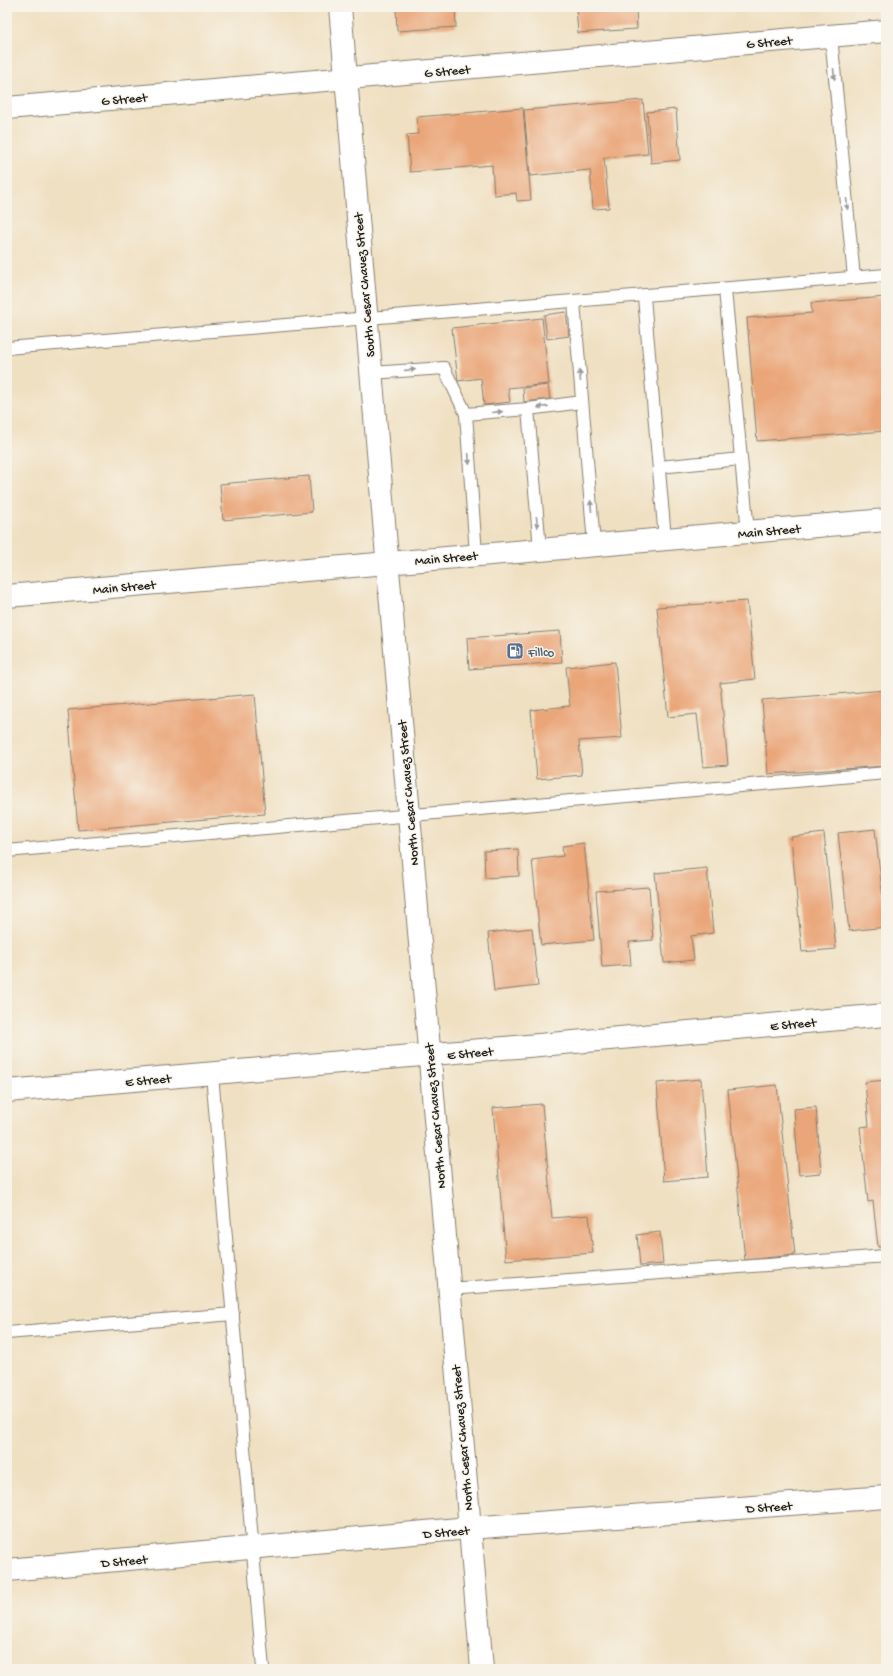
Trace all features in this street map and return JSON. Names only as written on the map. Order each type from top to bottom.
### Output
[{"type":"street","name":"South Cesar Chavez Street","points":[[340,7],[387,562]]},
{"type":"street","name":"G Street","points":[[7,108],[886,31]]},
{"type":"street","name":"Main Street","points":[[7,596],[476,554],[886,520]]},
{"type":"street","name":"North Cesar Chavez Street","points":[[387,562],[482,1669]]},
{"type":"street","name":"E Street","points":[[7,1091],[886,1015]]},
{"type":"street","name":"D Street","points":[[7,1570],[469,1528],[886,1497]]},
{"type":"lane","points":[[831,36],[854,278]]},
{"type":"lane","points":[[7,348],[644,297],[886,275]]},
{"type":"lane","points":[[725,290],[748,532]]},
{"type":"lane","points":[[644,297],[665,539]]},
{"type":"lane","points":[[574,302],[594,544]]},
{"type":"lane","points":[[371,373],[444,368],[466,414],[476,554]]},
{"type":"lane","points":[[466,414],[528,409],[582,402]]},
{"type":"lane","points":[[528,409],[540,549]]},
{"type":"lane","points":[[659,467],[741,459]]},
{"type":"lane","points":[[7,851],[409,814],[886,773]]},
{"type":"lane","points":[[212,1074],[263,1669]]},
{"type":"lane","points":[[449,1289],[886,1256]]},
{"type":"lane","points":[[7,1333],[233,1314]]},
{"type":"building","points":[[396,7],[455,7],[456,27],[397,31]]},
{"type":"building","points":[[576,7],[636,7],[637,29],[578,33]]},
{"type":"building","points":[[643,100],[648,154],[604,158],[609,208],[593,209],[590,170],[530,176],[524,110]]},
{"type":"building","points":[[523,108],[531,200],[517,201],[516,193],[494,195],[492,165],[410,172],[407,135],[418,134],[417,117]]},
{"type":"building","points":[[676,109],[680,160],[651,163],[647,112]]},
{"type":"building","points":[[886,297],[886,431],[757,441],[747,318],[812,313],[811,303]]},
{"type":"building","points":[[566,312],[569,336],[547,339],[544,315]]},
{"type":"building","points":[[542,318],[549,384],[508,388],[510,402],[484,405],[481,378],[458,381],[452,328]]},
{"type":"building","points":[[548,385],[550,399],[524,402],[523,388]]},
{"type":"building","points":[[309,476],[312,512],[223,520],[220,484]]},
{"type":"building","points":[[747,601],[755,679],[720,683],[728,765],[703,767],[697,714],[668,717],[657,607]]},
{"type":"building","points":[[560,631],[562,662],[469,669],[467,638]]},
{"type":"building","points":[[615,662],[622,738],[579,741],[582,775],[537,779],[531,710],[570,706],[566,667]]},
{"type":"building","points":[[886,690],[886,766],[768,774],[762,700]]},
{"type":"building","points":[[255,694],[265,814],[78,830],[68,710]]},
{"type":"building","points":[[875,829],[886,927],[849,931],[838,833]]},
{"type":"building","points":[[824,833],[836,949],[802,952],[791,837]]},
{"type":"building","points":[[584,843],[594,940],[541,945],[532,860],[563,856],[562,846]]},
{"type":"building","points":[[518,849],[519,876],[485,878],[484,851]]},
{"type":"building","points":[[707,868],[713,933],[691,936],[694,960],[664,963],[655,873]]},
{"type":"building","points":[[649,887],[653,940],[629,942],[631,965],[602,967],[596,891]]},
{"type":"building","points":[[532,928],[538,986],[494,991],[488,933]]},
{"type":"building","points":[[701,1079],[708,1177],[664,1181],[657,1083]]},
{"type":"building","points":[[886,1080],[886,1247],[878,1247],[873,1201],[868,1202],[860,1127],[869,1126],[865,1082]]},
{"type":"building","points":[[777,1085],[795,1255],[745,1260],[728,1090]]},
{"type":"building","points":[[542,1104],[552,1218],[589,1215],[593,1253],[506,1260],[493,1108]]},
{"type":"building","points":[[816,1107],[821,1173],[799,1175],[794,1109]]},
{"type":"building","points":[[660,1232],[663,1264],[640,1266],[637,1235]]},
{"type":"place","name":"Fillco","points":[[515,651]]}]
